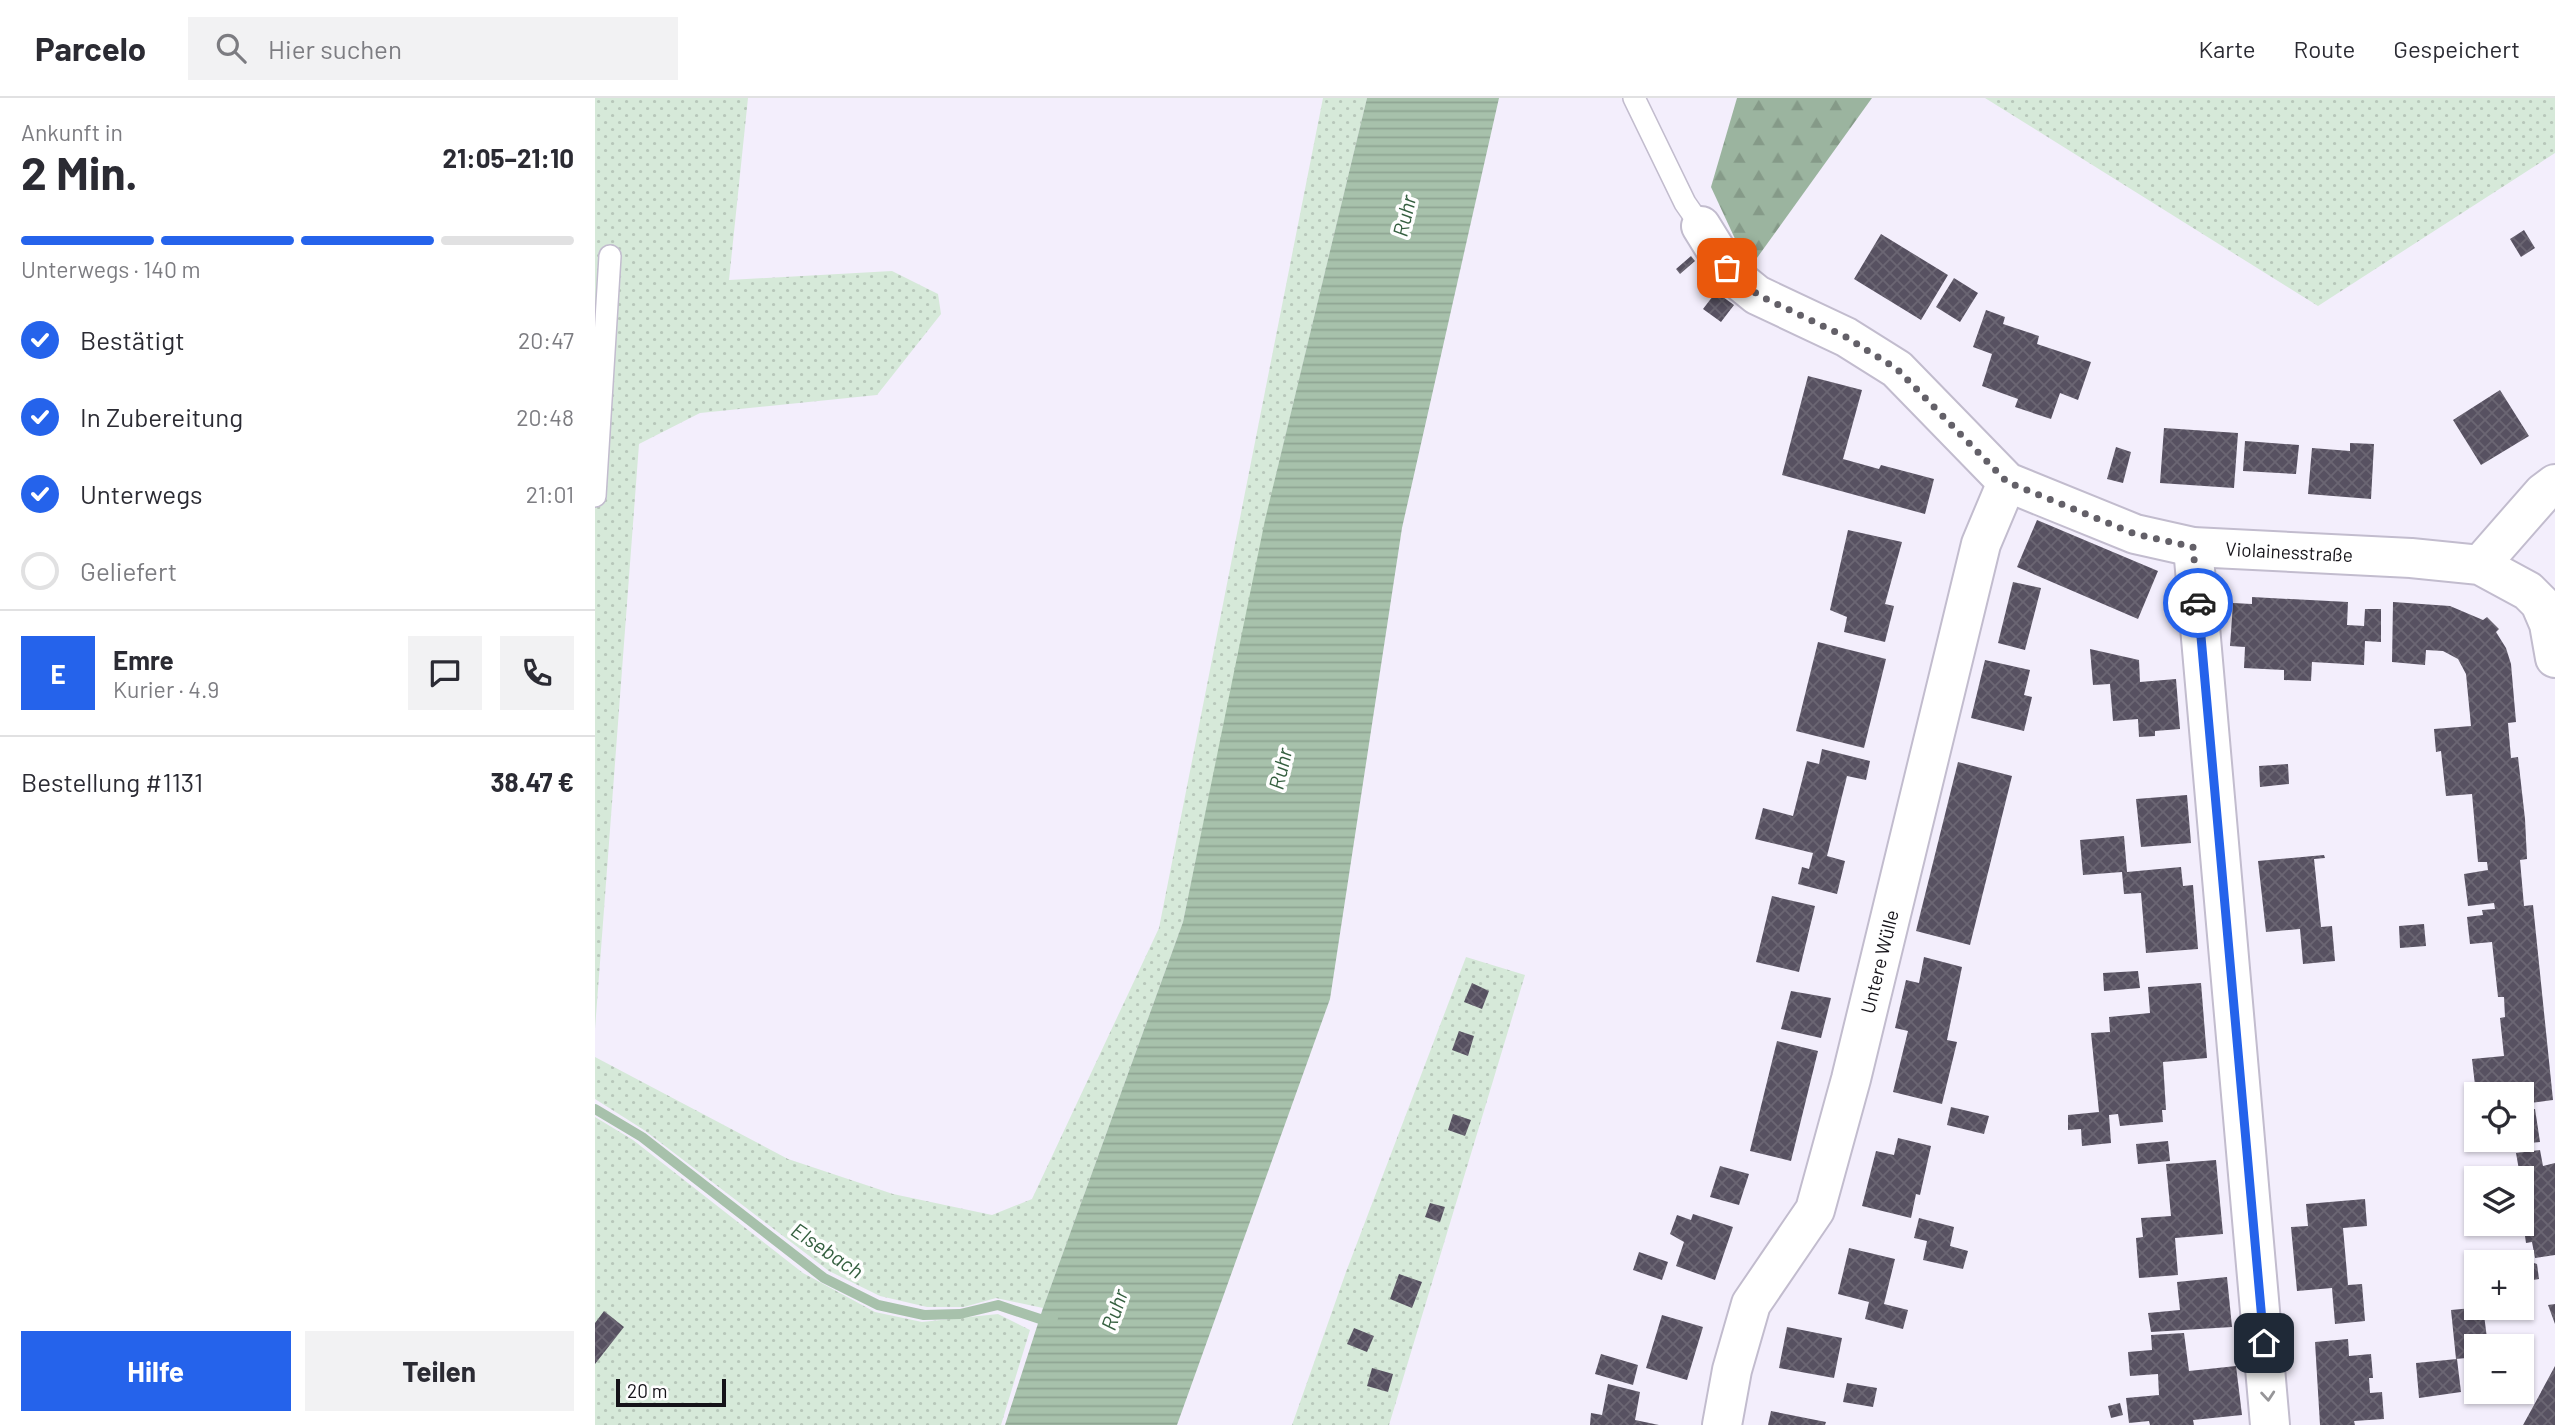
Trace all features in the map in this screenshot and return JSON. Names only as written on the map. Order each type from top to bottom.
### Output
[{"type":"street","name":"Violainesstraße","points":[[1701,226],[1727,268],[1741,282],[1758,295],[1846,337],[1897,369],[2007,482],[2135,534],[2193,547],[2411,558],[2480,565],[2528,591],[2540,603],[2549,624],[2555,658]]},
{"type":"street","name":"Untere Wülle","points":[[1722,1425],[1732,1370],[1751,1304],[1815,1210],[1851,1079],[1981,544],[2007,482]]},
{"type":"street","points":[[2480,565],[2543,493],[2555,484]]},
{"type":"street","points":[[2193,547],[2270,1425]]},
{"type":"lane","points":[[1634,98],[1685,203],[1701,226]]},
{"type":"lane","points":[[595,496],[610,256]]},
{"type":"shaded area","points":[[595,98],[748,98],[729,280],[892,271],[938,294],[941,314],[877,395],[700,413],[639,444],[595,1029]]},
{"type":"shaded area","points":[[1323,98],[1367,98],[1276,475],[1183,922],[1043,1308],[996,1298],[964,1307],[927,1307],[880,1296],[829,1271],[644,1130],[595,1099],[595,1057],[788,1159],[893,1194],[992,1215],[1032,1199],[1159,928]]},
{"type":"shaded area","points":[[1985,98],[2555,98],[2555,153],[2318,306]]},
{"type":"shaded area","points":[[1466,957],[1525,975],[1389,1425],[1292,1425],[1346,1272]]},
{"type":"shaded area","points":[[595,1117],[633,1140],[803,1273],[875,1312],[922,1322],[998,1314],[1030,1330],[1001,1425],[595,1425]]},
{"type":"green space","points":[[1737,98],[1872,98],[1749,269],[1711,187]]},
{"type":"water","name":"Ruhr","points":[[1367,98],[1499,98],[1402,528],[1330,999],[1177,1425],[1005,1425],[1043,1308],[1183,922],[1265,520]]},
{"type":"building","points":[[2524,230],[2535,248],[2521,257],[2510,239]]},
{"type":"building","points":[[1881,234],[1948,275],[1921,320],[1854,279]]},
{"type":"building","points":[[1691,256],[1695,261],[1680,274],[1676,269]]},
{"type":"building","points":[[1954,278],[1978,293],[1960,322],[1936,307]]},
{"type":"building","points":[[1716,292],[1734,305],[1721,322],[1703,309]]},
{"type":"building","points":[[1986,310],[2005,317],[2003,324],[2039,336],[2037,344],[2091,362],[2078,400],[2060,393],[2051,419],[2015,407],[2018,399],[1982,386],[1992,354],[1973,347]]},
{"type":"building","points":[[1808,376],[1862,390],[1843,459],[1879,469],[1881,465],[1934,479],[1925,514],[1782,475]]},
{"type":"building","points":[[2500,390],[2529,436],[2481,465],[2453,420]]},
{"type":"building","points":[[2164,428],[2238,433],[2234,488],[2160,483]]},
{"type":"building","points":[[2245,441],[2299,445],[2296,474],[2243,471]]},
{"type":"building","points":[[2350,443],[2374,444],[2371,499],[2308,494],[2312,448],[2350,451]]},
{"type":"building","points":[[2116,447],[2131,452],[2123,483],[2107,479]]},
{"type":"building","points":[[2037,520],[2158,571],[2138,619],[2017,567]]},
{"type":"building","points":[[1848,530],[1902,542],[1885,604],[1894,606],[1885,642],[1844,632],[1847,617],[1830,610]]},
{"type":"building","points":[[2013,582],[2041,588],[2025,650],[1998,643]]},
{"type":"building","points":[[2252,597],[2348,602],[2347,625],[2364,626],[2365,609],[2381,609],[2381,642],[2365,641],[2364,665],[2312,662],[2311,681],[2284,680],[2284,670],[2244,668],[2245,647],[2230,646],[2233,603],[2252,604]]},
{"type":"building","points":[[2393,602],[2450,606],[2483,620],[2487,617],[2499,629],[2496,632],[2506,648],[2511,664],[2516,722],[2508,723],[2511,758],[2518,757],[2525,819],[2527,859],[2520,860],[2524,906],[2533,905],[2553,1100],[2534,1102],[2534,1082],[2475,1082],[2472,1059],[2504,1056],[2500,1018],[2505,1017],[2504,997],[2498,997],[2492,942],[2470,944],[2467,917],[2483,915],[2482,910],[2495,909],[2494,903],[2468,906],[2464,874],[2488,870],[2487,862],[2478,862],[2472,794],[2446,796],[2441,751],[2436,752],[2434,729],[2471,726],[2466,674],[2458,659],[2443,651],[2426,650],[2425,665],[2392,662]]},
{"type":"building","points":[[1818,642],[1886,659],[1864,748],[1796,731]]},
{"type":"building","points":[[2090,649],[2139,660],[2140,682],[2176,679],[2180,729],[2155,731],[2155,736],[2139,737],[2138,719],[2113,721],[2110,684],[2093,685]]},
{"type":"building","points":[[1985,660],[2030,670],[2024,695],[2032,697],[2024,731],[1971,718]]},
{"type":"building","points":[[1822,749],[1870,761],[1866,780],[1847,776],[1827,856],[1845,861],[1837,894],[1798,884],[1802,867],[1809,869],[1813,853],[1755,839],[1763,808],[1793,816],[1807,761],[1819,764]]},
{"type":"building","points":[[1958,762],[2012,776],[1970,945],[1916,931]]},
{"type":"building","points":[[2288,764],[2289,784],[2260,787],[2259,766]]},
{"type":"building","points":[[2187,795],[2191,843],[2141,847],[2136,799]]},
{"type":"building","points":[[2124,836],[2127,872],[2181,867],[2183,886],[2193,885],[2198,949],[2146,953],[2141,893],[2124,894],[2122,872],[2083,875],[2080,840]]},
{"type":"building","points":[[2324,855],[2325,858],[2314,859],[2321,927],[2332,926],[2335,961],[2303,964],[2300,929],[2266,932],[2258,861]]},
{"type":"building","points":[[1772,896],[1815,906],[1799,972],[1756,962]]},
{"type":"building","points":[[2424,924],[2426,946],[2400,948],[2399,926]]},
{"type":"building","points":[[1924,957],[1962,967],[1947,1040],[1957,1042],[1942,1104],[1893,1092],[1908,1031],[1895,1028],[1906,980],[1919,983]]},
{"type":"building","points":[[2138,971],[2140,988],[2104,991],[2103,973]]},
{"type":"building","points":[[1472,983],[1489,991],[1482,1009],[1464,1002]]},
{"type":"building","points":[[2201,983],[2207,1058],[2163,1062],[2166,1110],[2162,1110],[2163,1122],[2120,1126],[2118,1114],[2109,1115],[2111,1143],[2082,1146],[2081,1129],[2068,1130],[2068,1115],[2099,1112],[2091,1033],[2110,1032],[2109,1017],[2150,1013],[2148,987]]},
{"type":"building","points":[[1791,991],[1831,998],[1821,1038],[1781,1029]]},
{"type":"building","points":[[1459,1031],[1474,1036],[1468,1056],[1452,1050]]},
{"type":"building","points":[[1777,1041],[1818,1051],[1791,1161],[1750,1151]]},
{"type":"building","points":[[1951,1107],[1989,1116],[1984,1134],[1947,1125]]},
{"type":"building","points":[[2534,1109],[2540,1142],[2534,1143]]},
{"type":"building","points":[[1453,1114],[1471,1120],[1465,1136],[1448,1130]]},
{"type":"building","points":[[1898,1138],[1931,1146],[1920,1195],[1916,1194],[1911,1218],[1862,1206],[1876,1151],[1894,1155]]},
{"type":"building","points":[[2168,1141],[2170,1161],[2138,1164],[2136,1144]]},
{"type":"building","points":[[2540,1150],[2543,1166],[2555,1163],[2555,1255],[2535,1258],[2532,1242],[2526,1243],[2525,1236],[2534,1236],[2534,1166],[2518,1166],[2516,1153]]},
{"type":"building","points":[[2216,1160],[2223,1234],[2175,1238],[2178,1275],[2139,1278],[2136,1238],[2143,1237],[2141,1218],[2171,1216],[2166,1164]]},
{"type":"building","points":[[1720,1166],[1749,1174],[1739,1205],[1710,1197]]},
{"type":"building","points":[[2365,1199],[2367,1226],[2343,1228],[2348,1285],[2362,1284],[2365,1321],[2335,1324],[2332,1288],[2297,1291],[2291,1227],[2308,1226],[2306,1204]]},
{"type":"building","points":[[1430,1203],[1445,1207],[1440,1222],[1425,1217]]},
{"type":"building","points":[[1693,1214],[1733,1227],[1715,1280],[1676,1266],[1684,1242],[1670,1234],[1677,1215],[1691,1220]]},
{"type":"building","points":[[1919,1218],[1954,1227],[1950,1246],[1968,1251],[1963,1269],[1923,1260],[1927,1241],[1914,1238]]},
{"type":"building","points":[[1849,1248],[1895,1259],[1884,1304],[1908,1310],[1903,1329],[1865,1319],[1869,1302],[1838,1294]]},
{"type":"building","points":[[1639,1252],[1668,1262],[1662,1280],[1633,1270]]},
{"type":"building","points":[[2534,1263],[2537,1264],[2539,1279],[2534,1280]]},
{"type":"building","points":[[1399,1274],[1422,1282],[1412,1308],[1390,1299]]},
{"type":"building","points":[[2227,1277],[2232,1327],[2151,1332],[2148,1313],[2180,1310],[2177,1282]]},
{"type":"building","points":[[2555,1304],[2555,1324],[2548,1305]]},
{"type":"building","points":[[2464,1309],[2464,1320],[2485,1320],[2486,1334],[2464,1334],[2464,1358],[2456,1359],[2451,1310]]},
{"type":"building","points":[[604,1311],[624,1327],[595,1364],[595,1323]]},
{"type":"building","points":[[1662,1315],[1703,1327],[1687,1380],[1646,1368]]},
{"type":"building","points":[[1787,1327],[1842,1338],[1834,1378],[1779,1368]]},
{"type":"building","points":[[1354,1328],[1374,1336],[1367,1352],[1347,1344]]},
{"type":"building","points":[[2184,1333],[2189,1371],[2236,1366],[2242,1415],[2193,1420],[2194,1425],[2150,1425],[2149,1421],[2129,1423],[2126,1398],[2159,1395],[2158,1374],[2130,1376],[2128,1352],[2152,1350],[2151,1335]]},
{"type":"building","points":[[2348,1339],[2349,1356],[2371,1354],[2373,1378],[2369,1378],[2370,1393],[2382,1392],[2384,1419],[2354,1421],[2355,1425],[2320,1425],[2315,1342]]},
{"type":"building","points":[[1601,1354],[1638,1365],[1633,1385],[1595,1374]]},
{"type":"building","points":[[2457,1359],[2461,1392],[2419,1398],[2416,1363]]},
{"type":"building","points":[[2555,1366],[2555,1425],[2523,1425],[2534,1405]]},
{"type":"building","points":[[1372,1368],[1393,1374],[1388,1392],[1367,1386]]},
{"type":"building","points":[[1847,1383],[1877,1388],[1873,1407],[1843,1402]]},
{"type":"building","points":[[1608,1384],[1640,1392],[1635,1420],[1659,1425],[1590,1425],[1591,1413],[1602,1415]]},
{"type":"building","points":[[2120,1403],[2123,1415],[2111,1418],[2108,1406]]},
{"type":"building","points":[[1771,1411],[1826,1422],[1825,1425],[1768,1425]]},
{"type":"waterway","name":"Elsebach","points":[[595,1109],[642,1137],[824,1278],[878,1305],[924,1315],[960,1314],[998,1305],[1040,1319],[1053,1318]]},
{"type":"way so far","points":[[1727,268],[1758,295],[1846,337],[1897,369],[2007,482],[2135,534],[2193,547],[2198,603]]},
{"type":"route","points":[[2198,603],[2264,1343]]}]
